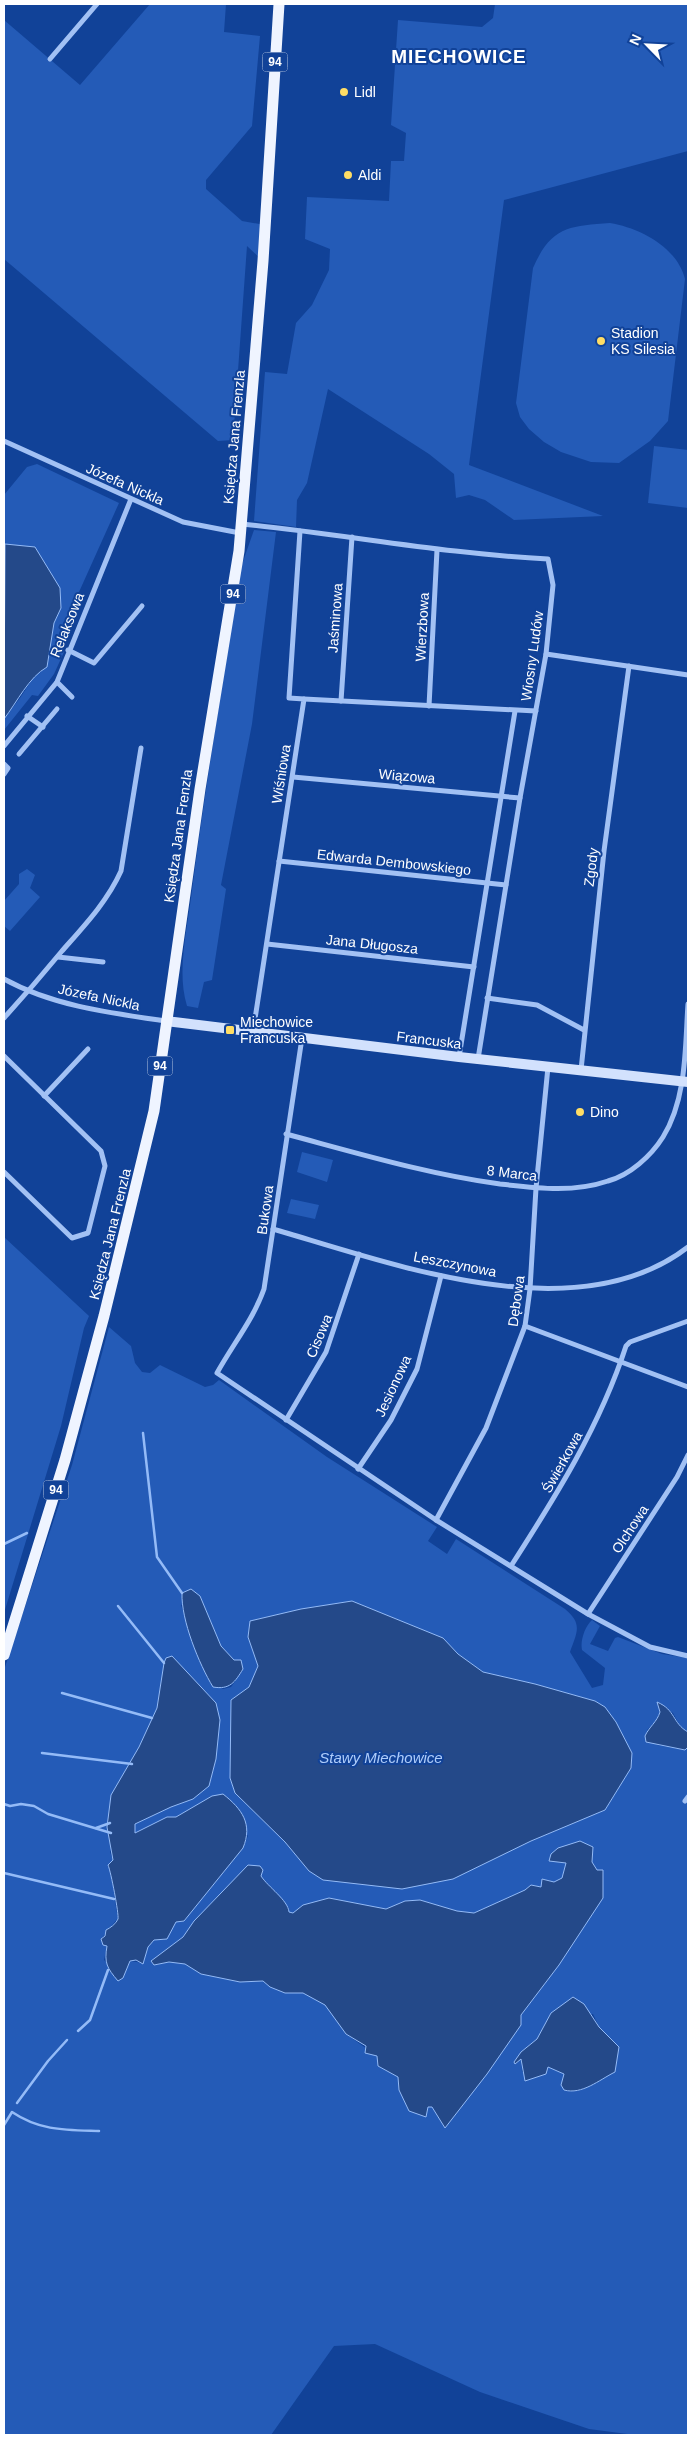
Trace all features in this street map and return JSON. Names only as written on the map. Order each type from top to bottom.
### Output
[{"type":"main road","name":"Księdza Jana Frenzla","points":[[4,1655],[49,1514],[107,1307],[149,1138],[200,789],[241,528],[262,261],[279,4]]},
{"type":"street","points":[[50,60],[97,4]]},
{"type":"street","name":"Józefa Nickla","points":[[4,441],[183,522],[241,528]]},
{"type":"street","name":"Relaksowa","points":[[4,746],[57,682],[68,650],[131,499]]},
{"type":"street","name":"Wiosny Ludów","points":[[241,528],[300,531],[437,550],[548,559],[553,585],[546,654],[520,798],[478,1059]]},
{"type":"street","points":[[300,531],[289,698],[536,711]]},
{"type":"street","name":"Jaśminowa","points":[[341,701],[352,537]]},
{"type":"street","name":"Wierzbowa","points":[[429,706],[437,550]]},
{"type":"street","points":[[68,650],[94,663],[142,606]]},
{"type":"street","points":[[546,654],[688,675]]},
{"type":"street","name":"Zgody","points":[[581,1070],[604,851],[629,666]]},
{"type":"street","points":[[57,682],[72,697]]},
{"type":"street","name":"Wiśniowa","points":[[253,1033],[304,699]]},
{"type":"street","points":[[20,754],[57,709]]},
{"type":"street","name":"Wiosny Ludów","points":[[459,1057],[515,711]]},
{"type":"street","points":[[28,716],[42,727]]},
{"type":"street","name":"Józefa Nickla","points":[[4,1018],[29,992],[100,908],[121,871],[141,748]]},
{"type":"street","points":[[4,764],[8,768],[4,774]]},
{"type":"street","name":"Wiązowa","points":[[293,777],[520,798]]},
{"type":"street","name":"Edwarda Dembowskiego","points":[[279,861],[506,885]]},
{"type":"street","name":"Jana Długosza","points":[[267,944],[474,966]]},
{"type":"street","points":[[58,957],[103,962]]},
{"type":"street","name":"Józefa Nickla","points":[[4,979],[29,992],[76,1006],[166,1021]]},
{"type":"street","points":[[487,998],[537,1005],[584,1030]]},
{"type":"street","name":"8 Marca","points":[[286,1134],[411,1168],[469,1179],[536,1188],[591,1186],[611,1181],[634,1169],[663,1138],[672,1120],[685,1082],[688,1004]]},
{"type":"street","name":"Francuska","points":[[166,1021],[253,1033],[685,1082]]},
{"type":"street","name":"Bukowa","points":[[286,1420],[216,1373],[257,1309],[264,1289],[302,1038]]},
{"type":"street","points":[[44,1096],[88,1049]]},
{"type":"street","points":[[4,1056],[101,1151],[106,1166],[88,1233],[72,1238],[4,1172]]},
{"type":"street","name":"Dębowa","points":[[436,1520],[486,1428],[525,1326],[530,1289],[536,1188],[548,1066]]},
{"type":"street","name":"Leszczynowa","points":[[274,1229],[441,1276],[530,1289],[594,1286],[627,1277],[659,1264],[688,1247]]},
{"type":"street","name":"Cisowa","points":[[286,1420],[326,1352],[359,1254]]},
{"type":"street","name":"Jesionowa","points":[[358,1469],[391,1420],[416,1369],[441,1276]]},
{"type":"street","name":"Świerkowa","points":[[511,1566],[581,1452],[599,1418],[626,1346],[630,1342],[688,1321]]},
{"type":"street","points":[[525,1326],[688,1387]]},
{"type":"street","points":[[286,1420],[436,1520],[588,1614],[650,1647],[688,1656]]},
{"type":"street","name":"Olchowa","points":[[588,1614],[677,1477],[688,1455]]},
{"type":"shaded area","points":[[150,4],[226,4],[224,32],[260,36],[252,126],[206,180],[206,189],[242,221],[265,225],[263,261],[247,246],[233,440],[218,441],[4,259],[4,20],[80,85]]},
{"type":"shaded area","points":[[495,4],[688,4],[688,151],[504,200],[469,465],[603,516],[514,520],[485,500],[469,495],[456,498],[454,474],[429,454],[328,389],[307,483],[297,500],[296,527],[254,521],[265,372],[287,374],[296,323],[312,305],[329,270],[330,249],[305,239],[307,197],[389,201],[391,161],[404,161],[406,133],[391,125],[398,20],[482,27],[493,18]]},
{"type":"shaded area","name":"Stadion KS Silesia","points":[[610,223],[633,229],[656,241],[674,257],[685,279],[668,421],[650,441],[619,463],[591,462],[561,452],[544,442],[529,429],[520,417],[516,403],[533,268],[540,254],[547,244],[562,231]]},
{"type":"shaded area","points":[[654,446],[688,450],[688,508],[648,503]]},
{"type":"shaded area","points":[[37,464],[119,503],[79,592],[61,648],[64,652],[54,674],[38,696],[32,695],[4,730],[4,719],[35,675],[47,667],[54,623],[61,608],[60,588],[4,545],[4,495],[27,467]]},
{"type":"shaded area","points":[[254,530],[276,532],[252,724],[221,885],[226,889],[212,980],[204,982],[198,1008],[187,1006],[183,978],[184,948],[209,769],[241,567]]},
{"type":"shaded area","points":[[27,869],[35,875],[30,888],[40,897],[10,931],[4,926],[4,901],[19,884],[19,874]]},
{"type":"shaded area","points":[[302,1152],[333,1160],[327,1182],[297,1172]]},
{"type":"shaded area","points":[[291,1199],[319,1205],[315,1219],[287,1213]]},
{"type":"shaded area","points":[[4,1237],[89,1316],[84,1328],[61,1426],[4,1613]]},
{"type":"shaded area","points":[[109,1327],[131,1346],[135,1363],[142,1372],[150,1373],[160,1365],[205,1387],[213,1385],[219,1380],[327,1457],[437,1527],[428,1541],[447,1554],[456,1539],[565,1609],[574,1619],[577,1629],[570,1652],[592,1688],[603,1685],[605,1668],[582,1650],[584,1634],[592,1620],[600,1626],[590,1644],[608,1651],[615,1638],[618,1637],[662,1654],[688,1658],[688,1732],[681,1728],[673,1713],[657,1702],[660,1710],[658,1718],[647,1730],[657,1745],[685,1750],[688,1747],[688,2435],[635,2435],[589,2429],[480,2392],[375,2344],[334,2346],[271,2435],[4,2435],[4,1670],[72,1465]],"holes":[[[200,1596],[221,1646],[234,1660],[236,1680],[231,1687],[223,1689],[209,1679],[198,1656],[181,1605]],[[352,1601],[443,1638],[458,1654],[483,1672],[595,1701],[605,1707],[616,1722],[631,1768],[605,1810],[531,1841],[309,1871],[285,1842],[235,1793],[230,1778],[231,1701],[249,1687],[258,1666],[248,1637],[250,1621],[301,1609]],[[172,1657],[216,1703],[216,1759],[209,1786],[193,1799],[135,1824],[135,1833],[167,1817],[176,1817],[212,1796],[248,1836],[243,1848],[184,1921],[176,1921],[164,1940],[154,1940],[148,1947],[143,1963],[130,1961],[123,1978],[104,1960],[107,1946],[101,1939],[118,1918],[112,1878],[108,1865],[113,1860],[110,1852],[139,1747],[157,1708],[164,1663]],[[592,1862],[597,1870],[603,1870],[559,1965],[521,2015],[486,2075],[445,2127],[432,2107],[399,2090],[398,2077],[378,2066],[377,2056],[346,2034],[326,2005],[303,1993],[285,1993],[270,1987],[263,1981],[240,1982],[201,1974],[185,1964],[169,1962],[155,1965],[152,1961],[183,1937],[194,1921],[205,1912],[261,1876],[266,1884],[289,1908],[289,1912],[293,1913],[303,1905],[329,1898],[386,1909],[405,1901],[420,1900],[457,1911],[474,1913],[525,1890],[531,1885],[542,1887],[542,1879],[554,1882],[563,1878],[566,1863],[558,1863]],[[551,2013],[593,2014],[599,2027],[619,2047],[597,2079],[583,2089],[574,2091],[564,2090],[564,2074],[548,2067],[522,2072],[521,2052],[537,2039]]]},
{"type":"water","points":[[5,544],[35,547],[60,588],[61,608],[54,623],[47,667],[29,683],[4,719]]},
{"type":"water","points":[[191,1589],[200,1596],[221,1646],[234,1660],[241,1660],[243,1669],[228,1686],[213,1687],[192,1642],[182,1604],[182,1593]]},
{"type":"water","name":"Stawy Miechowice","points":[[352,1601],[443,1638],[458,1654],[483,1672],[595,1701],[605,1707],[616,1722],[632,1753],[631,1768],[605,1810],[531,1841],[453,1879],[402,1889],[323,1880],[309,1871],[285,1842],[235,1793],[230,1778],[231,1700],[249,1687],[258,1666],[248,1637],[250,1621],[301,1609]]},
{"type":"water","points":[[172,1656],[216,1703],[220,1720],[216,1759],[209,1786],[193,1799],[135,1824],[135,1833],[167,1817],[176,1817],[212,1796],[223,1794],[236,1805],[244,1818],[247,1832],[246,1839],[243,1848],[184,1921],[176,1922],[167,1939],[154,1940],[148,1947],[143,1964],[136,1960],[130,1961],[123,1978],[118,1981],[107,1965],[107,1946],[103,1945],[101,1939],[105,1936],[106,1930],[118,1919],[108,1865],[113,1860],[107,1827],[111,1795],[139,1747],[157,1708],[164,1663],[166,1658]]},
{"type":"water","points":[[657,1702],[668,1709],[679,1725],[688,1732],[688,1747],[685,1750],[646,1742],[645,1736],[660,1712]]},
{"type":"water","points":[[580,1841],[593,1847],[592,1862],[597,1870],[603,1870],[603,1898],[559,1965],[521,2015],[521,2025],[487,2074],[445,2128],[432,2107],[428,2107],[426,2117],[409,2111],[399,2090],[398,2077],[378,2066],[377,2056],[365,2053],[366,2046],[346,2034],[325,2005],[303,1993],[285,1993],[270,1987],[263,1981],[240,1982],[201,1974],[185,1964],[169,1962],[154,1965],[151,1961],[183,1937],[194,1921],[248,1865],[260,1866],[263,1870],[261,1876],[282,1898],[289,1912],[293,1913],[303,1905],[329,1898],[386,1909],[405,1901],[420,1900],[457,1911],[474,1913],[525,1890],[531,1885],[541,1887],[542,1879],[554,1882],[562,1878],[566,1863],[549,1861],[551,1854],[558,1848]]},
{"type":"water","points":[[573,1997],[584,2004],[599,2027],[619,2047],[615,2072],[584,2089],[571,2091],[564,2090],[561,2085],[564,2074],[548,2067],[546,2074],[525,2081],[521,2059],[515,2064],[514,2062],[521,2052],[537,2039],[551,2013]]},
{"type":"waterway","points":[[143,1433],[157,1557],[182,1593]]},
{"type":"waterway","points":[[4,1544],[27,1533]]},
{"type":"waterway","points":[[118,1606],[164,1663]]},
{"type":"waterway","points":[[62,1693],[152,1718]]},
{"type":"waterway","points":[[42,1753],[132,1764]]},
{"type":"waterway","points":[[4,1804],[10,1806],[21,1804],[34,1806],[48,1814],[111,1833]]},
{"type":"waterway","points":[[96,1828],[110,1823]]},
{"type":"waterway","points":[[4,1873],[114,1899]]},
{"type":"waterway","points":[[78,2031],[90,2020],[108,1970]]},
{"type":"waterway","points":[[17,2103],[48,2061],[67,2040]]},
{"type":"waterway","points":[[4,2125],[12,2112],[43,2126],[64,2130],[99,2131]]},
{"type":"place","name":"Lidl","points":[[344,92]]},
{"type":"place","name":"Aldi","points":[[348,175]]},
{"type":"place","name":"Stadion KS Silesia","points":[[601,341]]},
{"type":"place","name":"Miechowice Francuska","points":[[230,1030]]},
{"type":"place","name":"Dino","points":[[580,1112]]},
{"type":"district","name":"MIECHOWICE","points":[[459,56]]}]
